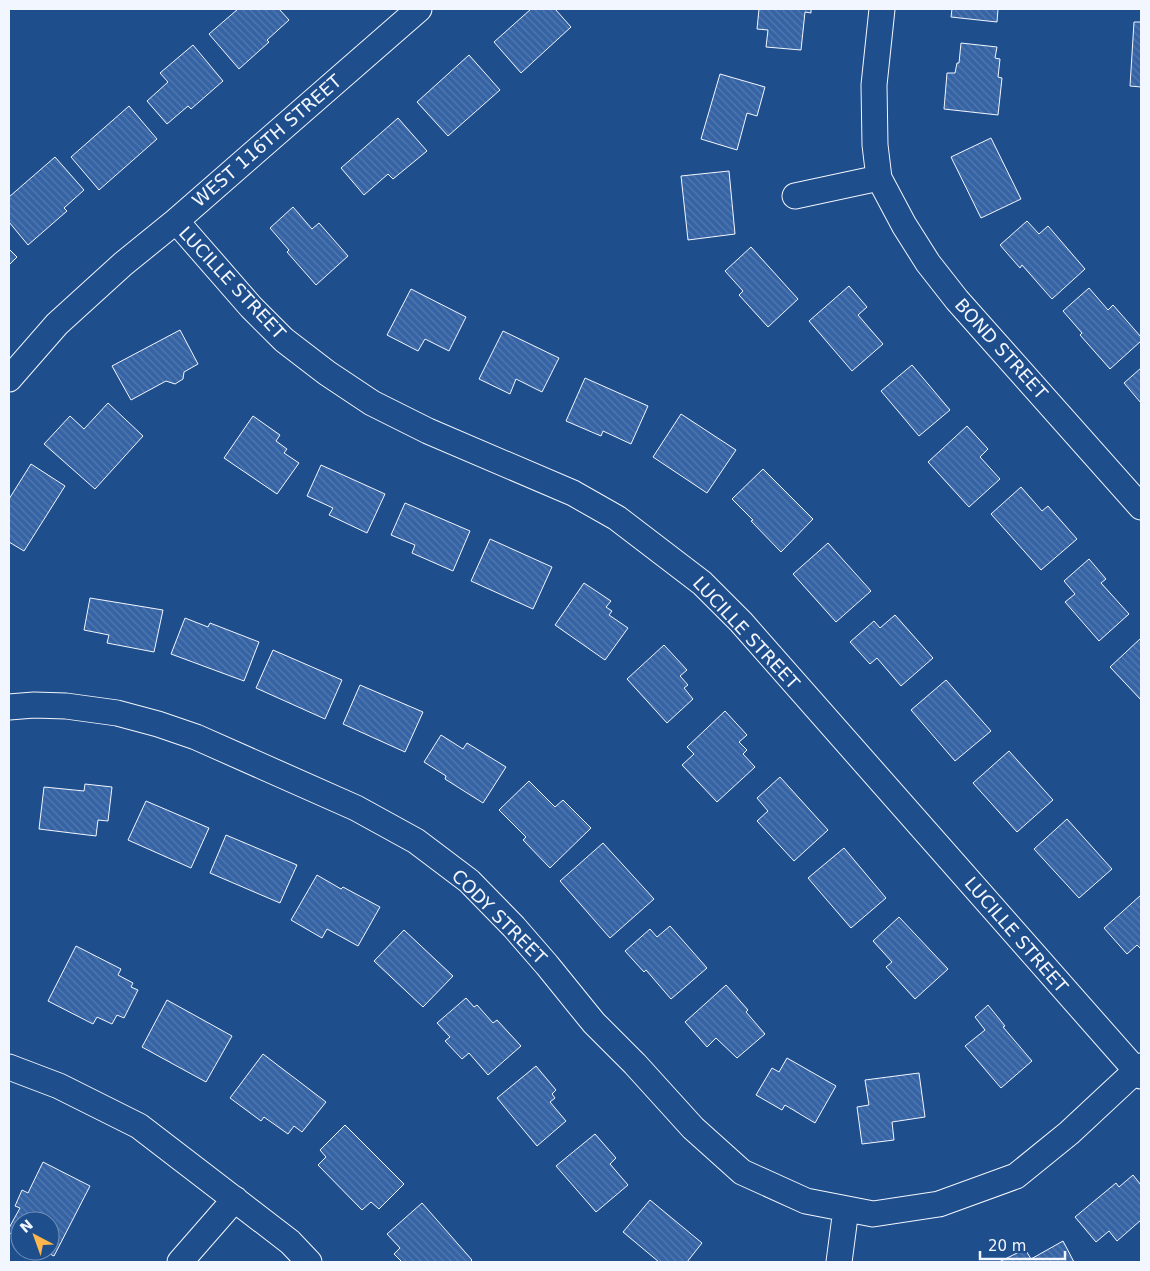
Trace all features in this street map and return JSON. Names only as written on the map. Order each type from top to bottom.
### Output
[{"type":"street","name":"WEST 116TH STREET","points":[[9,379],[57,324],[123,264],[176,221],[420,9]]},
{"type":"street","name":"BOND STREET","points":[[882,9],[874,85],[875,144],[879,178],[904,225],[928,264],[957,300],[1141,507]]},
{"type":"street","points":[[795,196],[879,178]]},
{"type":"street","name":"LUCILLE STREET","points":[[176,221],[251,307],[284,340],[327,373],[372,403],[428,431],[573,493],[617,518],[702,583],[741,622],[1140,1071]]},
{"type":"street","name":"CODY STREET","points":[[9,707],[34,705],[66,706],[117,713],[158,724],[196,737],[356,808],[416,841],[469,881],[547,965],[594,1023],[692,1128],[742,1172],[806,1201],[873,1214],[939,1204],[1016,1176],[1140,1071]]},
{"type":"street","points":[[9,1067],[59,1086],[139,1126],[290,1242],[309,1262]]},
{"type":"street","points":[[180,1262],[235,1199]]},
{"type":"street","points":[[839,1262],[846,1209]]},
{"type":"building","points":[[238,9],[279,9],[289,20],[267,40],[269,42],[239,69],[209,34]]},
{"type":"building","points":[[531,9],[555,9],[571,27],[521,73],[494,42]]},
{"type":"building","points":[[759,9],[811,9],[811,13],[805,12],[801,50],[766,47],[768,30],[757,29]]},
{"type":"building","points":[[952,9],[998,9],[997,22],[951,17]]},
{"type":"building","points":[[1134,22],[1141,22],[1141,87],[1130,86]]},
{"type":"building","points":[[961,43],[997,47],[995,58],[1000,59],[998,77],[1002,78],[998,115],[944,109],[947,73],[955,73],[957,63],[959,63]]},
{"type":"building","points":[[193,45],[223,81],[191,109],[188,106],[167,124],[147,101],[168,82],[160,73]]},
{"type":"building","points":[[469,55],[500,90],[448,136],[417,102]]},
{"type":"building","points":[[720,74],[765,87],[757,116],[747,113],[737,150],[701,139]]},
{"type":"building","points":[[129,106],[157,139],[99,190],[71,157]]},
{"type":"building","points":[[398,118],[427,151],[393,179],[388,174],[364,195],[341,168]]},
{"type":"building","points":[[991,138],[1021,199],[981,218],[951,157]]},
{"type":"building","points":[[55,157],[84,190],[64,208],[67,211],[28,245],[9,222],[9,197]]},
{"type":"building","points":[[729,171],[735,234],[688,240],[681,176]]},
{"type":"building","points":[[293,207],[312,229],[319,223],[348,256],[316,285],[287,252],[289,250],[270,228]]},
{"type":"building","points":[[1027,221],[1039,234],[1048,226],[1085,269],[1052,299],[1022,265],[1020,268],[1000,245]]},
{"type":"building","points":[[751,247],[798,299],[768,327],[739,295],[743,291],[725,271]]},
{"type":"building","points":[[9,249],[17,257],[9,265]]},
{"type":"building","points":[[849,286],[867,307],[858,315],[883,344],[852,371],[809,321]]},
{"type":"building","points":[[1089,288],[1108,310],[1113,305],[1141,337],[1141,341],[1110,369],[1080,335],[1082,333],[1063,311]]},
{"type":"building","points":[[411,289],[466,317],[449,351],[425,339],[418,351],[387,335]]},
{"type":"building","points":[[180,330],[198,364],[184,372],[183,379],[175,384],[166,381],[131,400],[112,366]]},
{"type":"building","points":[[503,331],[559,358],[542,392],[516,379],[510,394],[479,379]]},
{"type":"building","points":[[912,365],[950,410],[919,436],[881,391]]},
{"type":"building","points":[[1141,368],[1141,403],[1124,383]]},
{"type":"building","points":[[585,378],[648,406],[631,444],[603,431],[601,436],[566,421]]},
{"type":"building","points":[[108,403],[143,436],[95,489],[44,444],[70,416],[84,429]]},
{"type":"building","points":[[681,414],[736,450],[707,493],[653,457]]},
{"type":"building","points":[[253,416],[280,435],[276,441],[287,449],[284,453],[299,463],[277,494],[224,458]]},
{"type":"building","points":[[967,426],[988,449],[980,457],[1000,479],[969,507],[928,462]]},
{"type":"building","points":[[31,464],[65,486],[24,551],[9,542],[9,499]]},
{"type":"building","points":[[321,465],[385,494],[367,533],[329,515],[333,508],[307,496]]},
{"type":"building","points":[[763,469],[813,519],[781,552],[732,499]]},
{"type":"building","points":[[1021,487],[1042,511],[1048,506],[1077,539],[1041,570],[991,514]]},
{"type":"building","points":[[405,503],[470,531],[453,571],[412,553],[415,545],[391,535]]},
{"type":"building","points":[[490,539],[552,567],[533,609],[471,581]]},
{"type":"building","points":[[828,543],[871,591],[836,622],[793,574]]},
{"type":"building","points":[[1089,559],[1106,579],[1101,583],[1129,614],[1099,641],[1065,602],[1075,594],[1064,581]]},
{"type":"building","points":[[584,583],[611,601],[606,607],[612,611],[609,615],[628,628],[605,660],[555,625]]},
{"type":"building","points":[[90,598],[163,610],[154,652],[107,643],[109,635],[84,630]]},
{"type":"building","points":[[895,615],[933,658],[901,686],[877,658],[870,664],[850,642],[874,621],[880,628]]},
{"type":"building","points":[[185,618],[208,627],[210,623],[259,642],[244,681],[171,654]]},
{"type":"building","points":[[1141,638],[1141,700],[1110,667]]},
{"type":"building","points":[[664,645],[687,670],[680,676],[688,685],[684,688],[693,699],[667,723],[627,679]]},
{"type":"building","points":[[273,650],[342,680],[325,719],[256,688]]},
{"type":"building","points":[[946,680],[991,731],[955,761],[911,710]]},
{"type":"building","points":[[360,685],[423,712],[405,752],[343,724]]},
{"type":"building","points":[[725,711],[747,735],[739,742],[747,750],[743,754],[755,767],[717,802],[682,765],[694,754],[687,747]]},
{"type":"building","points":[[441,735],[463,749],[467,743],[506,767],[483,803],[445,779],[446,776],[424,762]]},
{"type":"building","points":[[1009,751],[1053,800],[1017,832],[973,783]]},
{"type":"building","points":[[780,777],[828,830],[794,861],[757,821],[768,811],[757,798]]},
{"type":"building","points":[[529,781],[555,807],[563,800],[591,828],[550,868],[523,840],[526,837],[499,810]]},
{"type":"building","points":[[85,784],[112,787],[108,821],[98,820],[96,836],[39,829],[44,787],[84,791]]},
{"type":"building","points":[[146,801],[209,828],[191,868],[128,840]]},
{"type":"building","points":[[1067,819],[1112,869],[1079,898],[1034,849]]},
{"type":"building","points":[[226,835],[297,865],[280,903],[210,873]]},
{"type":"building","points":[[603,843],[654,899],[610,938],[560,881]]},
{"type":"building","points":[[844,848],[886,898],[851,928],[808,878]]},
{"type":"building","points":[[317,875],[341,889],[343,887],[380,907],[358,946],[327,929],[322,938],[291,920]]},
{"type":"building","points":[[1141,895],[1141,949],[1137,945],[1127,954],[1104,928]]},
{"type":"building","points":[[899,917],[948,969],[915,999],[886,967],[892,962],[873,941]]},
{"type":"building","points":[[670,926],[707,968],[671,999],[646,970],[644,972],[625,951],[650,929],[657,937]]},
{"type":"building","points":[[404,930],[453,976],[423,1007],[374,961]]},
{"type":"building","points":[[76,946],[121,969],[118,975],[133,983],[131,987],[138,990],[124,1018],[117,1015],[112,1024],[97,1017],[93,1024],[48,1001]]},
{"type":"building","points":[[726,985],[748,1010],[746,1012],[765,1034],[737,1058],[716,1038],[707,1047],[685,1022]]},
{"type":"building","points":[[466,998],[474,1007],[477,1005],[493,1023],[497,1020],[521,1046],[488,1075],[469,1053],[462,1059],[445,1041],[450,1037],[437,1023]]},
{"type":"building","points":[[167,1000],[232,1036],[206,1082],[142,1047]]},
{"type":"building","points":[[988,1005],[1005,1026],[1003,1027],[1032,1061],[1001,1088],[965,1046],[985,1030],[975,1017]]},
{"type":"building","points":[[263,1054],[326,1102],[302,1132],[294,1126],[288,1134],[264,1117],[261,1121],[230,1098]]},
{"type":"building","points":[[787,1058],[836,1086],[815,1123],[785,1105],[782,1110],[756,1095],[772,1068],[779,1072]]},
{"type":"building","points":[[536,1066],[556,1090],[552,1094],[555,1098],[550,1102],[566,1121],[537,1146],[497,1098]]},
{"type":"building","points":[[919,1073],[925,1117],[892,1122],[894,1140],[862,1144],[857,1107],[869,1105],[865,1080]]},
{"type":"building","points":[[345,1125],[404,1184],[379,1209],[371,1202],[362,1210],[318,1165],[326,1157],[320,1150]]},
{"type":"building","points":[[595,1134],[616,1158],[610,1164],[628,1185],[596,1212],[556,1166]]},
{"type":"building","points":[[43,1162],[90,1186],[60,1244],[60,1211],[18,1211],[20,1208],[15,1206],[22,1190],[28,1193]]},
{"type":"building","points":[[1133,1175],[1141,1185],[1141,1220],[1117,1241],[1109,1231],[1096,1242],[1075,1217],[1116,1183],[1119,1187]]},
{"type":"building","points":[[650,1200],[702,1243],[687,1262],[659,1262],[623,1232]]},
{"type":"building","points":[[422,1203],[472,1260],[470,1262],[402,1262],[394,1254],[400,1248],[387,1234]]},
{"type":"building","points":[[1063,1241],[1074,1262],[999,1262],[1025,1249],[1031,1259]]}]
